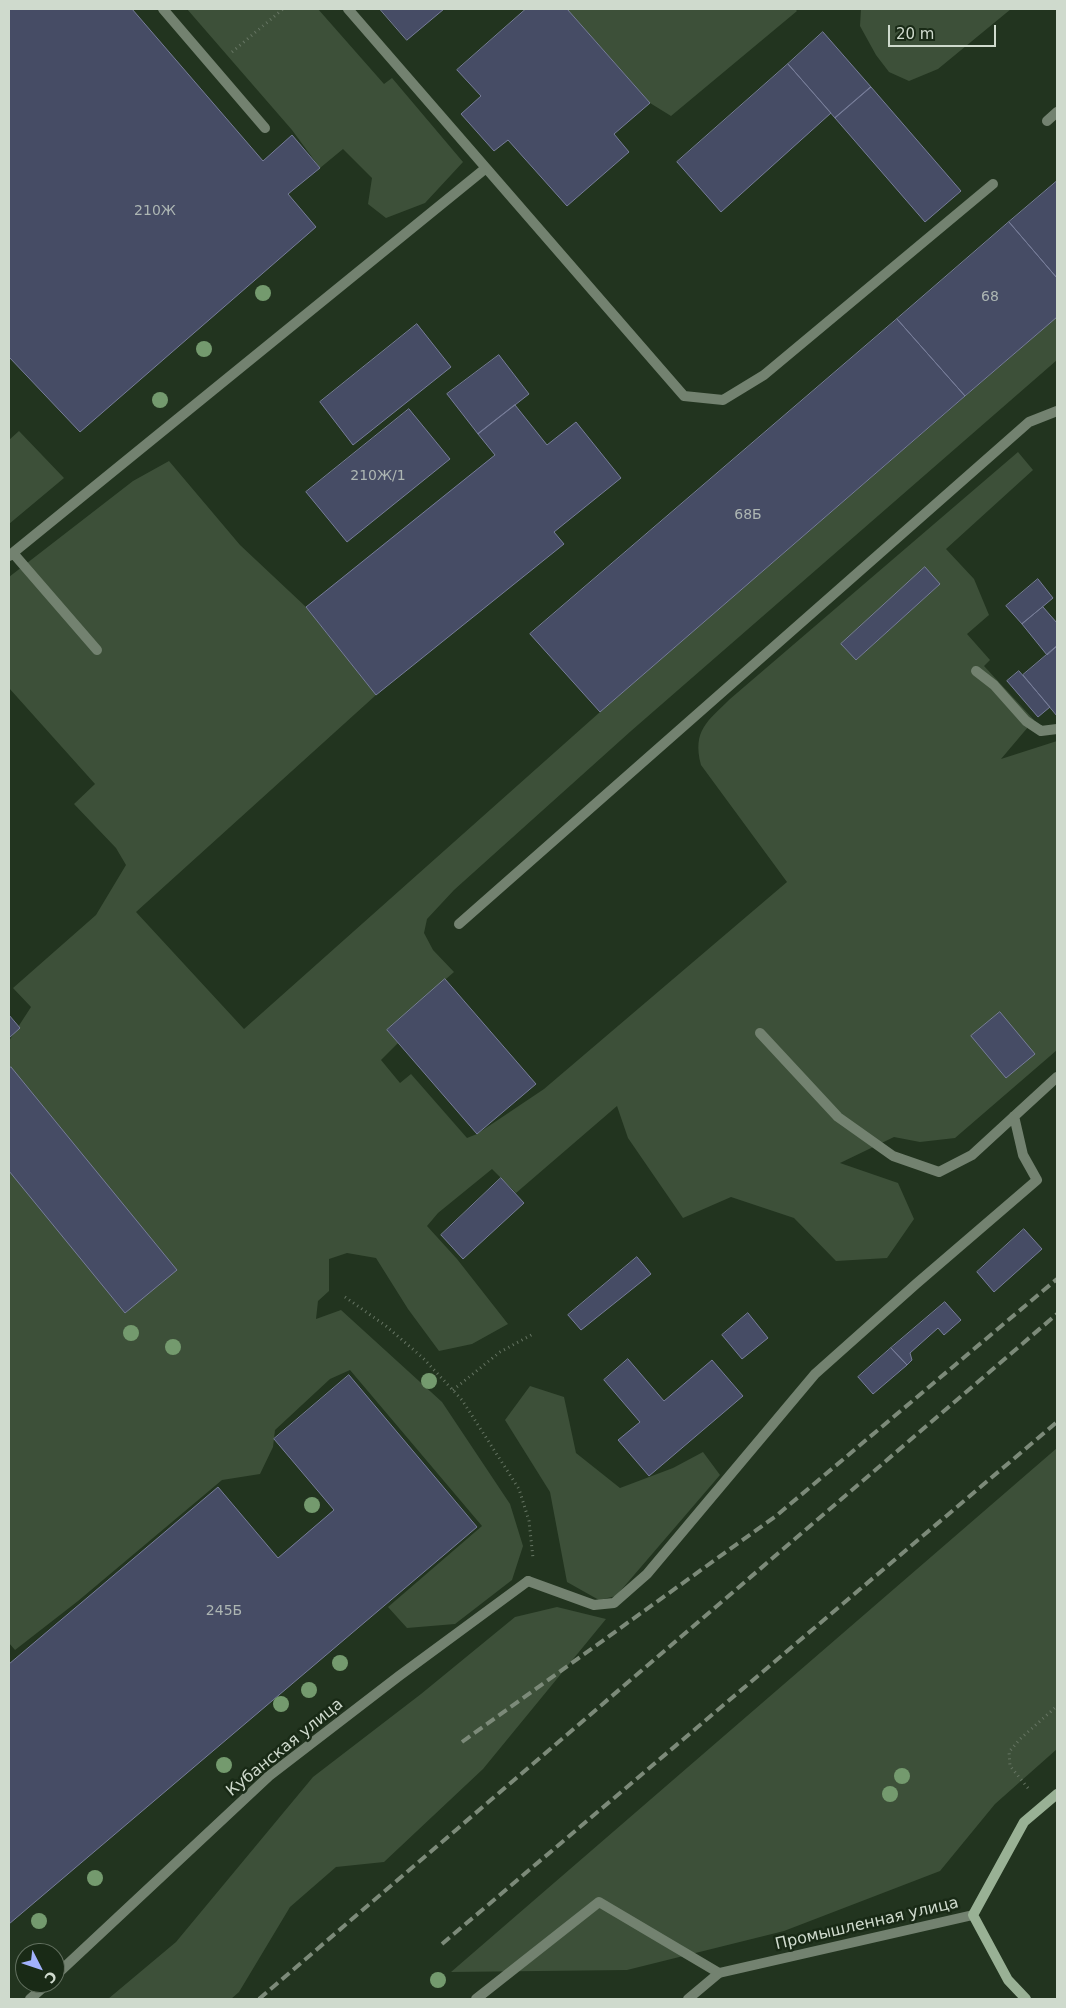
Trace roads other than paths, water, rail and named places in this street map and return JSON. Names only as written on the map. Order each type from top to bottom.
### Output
[{"type":"main road","name":"Промышленная улица","points":[[973,1915],[1024,1822],[1057,1794]]},
{"type":"main road","points":[[973,1915],[1008,1980],[1026,1999]]},
{"type":"street","points":[[163,9],[265,128]]},
{"type":"street","points":[[348,9],[684,396],[723,400],[764,375],[992,184]]},
{"type":"street","points":[[1047,120],[1057,112]]},
{"type":"street","points":[[97,650],[11,554],[486,168]]},
{"type":"street","points":[[458,924],[1029,422],[1057,411]]},
{"type":"street","points":[[976,671],[994,685],[1026,721],[1041,731],[1057,729]]},
{"type":"street","points":[[760,1033],[838,1117],[894,1156],[939,1172],[972,1155],[1057,1078]]},
{"type":"street","name":"Кубанская улица","points":[[65,1967],[269,1776],[399,1676],[528,1581],[594,1605],[614,1603],[647,1574],[815,1374],[1037,1180],[1023,1154],[1014,1116]]},
{"type":"street","points":[[476,1999],[599,1902],[719,1973]]},
{"type":"street","name":"Промышленная улица","points":[[688,1999],[719,1973],[973,1915]]},
{"type":"railway","points":[[462,1742],[776,1516],[1057,1279]]},
{"type":"railway","points":[[259,1999],[1057,1314]]},
{"type":"railway","points":[[442,1944],[1057,1422]]}]
